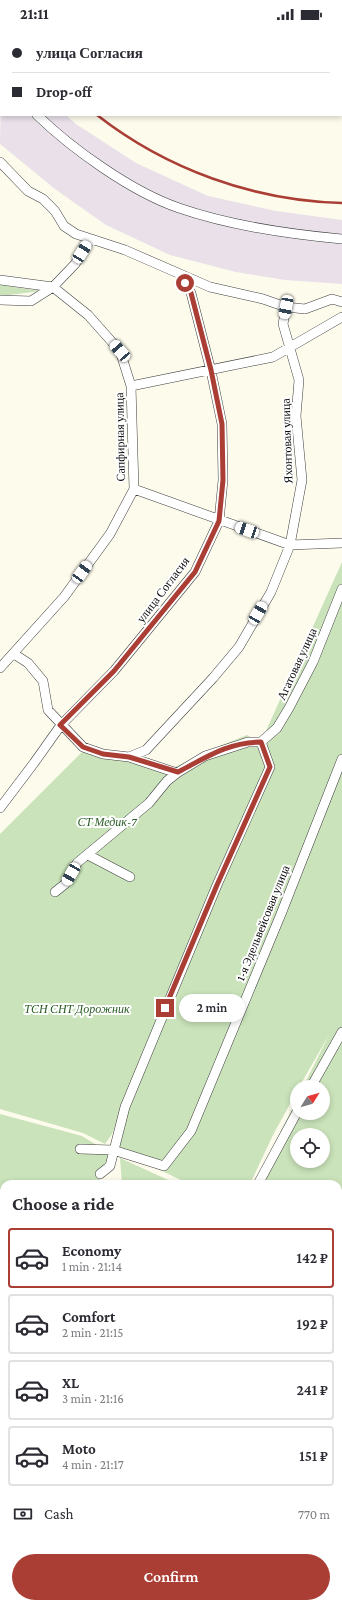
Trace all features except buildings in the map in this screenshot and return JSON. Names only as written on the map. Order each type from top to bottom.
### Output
[{"type":"street","points":[[38,116],[100,164],[136,187],[178,207],[227,221],[273,230],[342,239]]},
{"type":"street","points":[[0,162],[28,191],[43,199],[56,211],[64,226],[76,234],[90,240],[125,250],[210,287],[263,299],[286,307],[305,309],[332,299],[342,302]]},
{"type":"street","points":[[0,300],[31,301],[53,287],[75,264],[90,240]]},
{"type":"street","name":"улица Согласия","points":[[0,808],[60,725],[114,671],[195,572],[219,521],[223,480],[222,424],[211,370],[191,293],[180,274]]},
{"type":"street","points":[[0,280],[53,287]]},
{"type":"street","name":"Сапфирная улица","points":[[0,668],[64,597],[110,534],[134,489],[131,386],[120,351],[88,315],[53,287]]},
{"type":"street","name":"Яхонтовая улица","points":[[129,757],[146,750],[213,678],[238,647],[270,592],[290,545],[302,480],[296,416],[299,380],[282,324],[286,307]]},
{"type":"street","points":[[131,386],[273,357],[342,317]]},
{"type":"street","points":[[134,489],[219,521],[290,545],[342,543]]},
{"type":"street","name":"Агатовая улица","points":[[261,742],[277,728],[293,702],[313,662],[342,589]]},
{"type":"street","points":[[14,654],[28,663],[43,681],[48,710],[60,725],[83,747],[103,754],[129,757],[178,772]]},
{"type":"street","points":[[55,892],[65,884],[77,863],[149,803],[167,781],[178,772],[205,756],[248,742],[261,742],[270,767],[217,885],[125,1107],[110,1166],[100,1174]]},
{"type":"street","name":"1-я Эдельвейсовая улица","points":[[80,1149],[113,1150],[164,1166],[191,1131],[281,914],[342,759]]},
{"type":"street","points":[[88,854],[130,877]]},
{"type":"street","points":[[315,1080],[342,1032]]},
{"type":"street","points":[[260,1180],[293,1120]]},
{"type":"shaded area","points":[[0,116],[67,116],[76,124],[136,163],[208,196],[276,211],[342,220],[342,284],[285,280],[236,272],[170,255],[106,225],[55,189],[0,144]]},
{"type":"green space","points":[[0,285],[41,291],[0,296]]},
{"type":"green space","points":[[342,562],[342,1180],[256,1180],[290,1113],[290,1120],[330,1120],[330,1080],[306,1080],[329,1035],[303,1080],[290,1080],[290,1104],[273,1135],[252,1180],[181,1180],[110,1146],[230,848],[143,1051],[112,1134],[105,1144],[83,1133],[0,1109],[0,834],[84,750],[175,767],[208,751],[247,735],[261,742]]},
{"type":"green space","points":[[0,1114],[82,1136],[110,1153],[107,1166],[98,1171],[100,1180],[0,1180]]},
{"type":"green space","points":[[120,1158],[168,1180],[122,1180]]},
{"type":"railway","points":[[98,116],[152,151],[182,166],[212,178],[244,189],[276,196],[309,201],[342,203]]},
{"type":"route","points":[[165,1008],[217,885],[270,767],[261,742],[248,742],[205,756],[178,772],[129,757],[103,754],[83,747],[60,725],[114,671],[195,572],[219,521],[223,480],[222,424],[211,370],[191,293],[185,283]]},
{"type":"park label","name":"СТ Медик-7","points":[[107,822]]},
{"type":"park label","name":"ТСН СНТ Дорожник","points":[[77,1009]]}]
